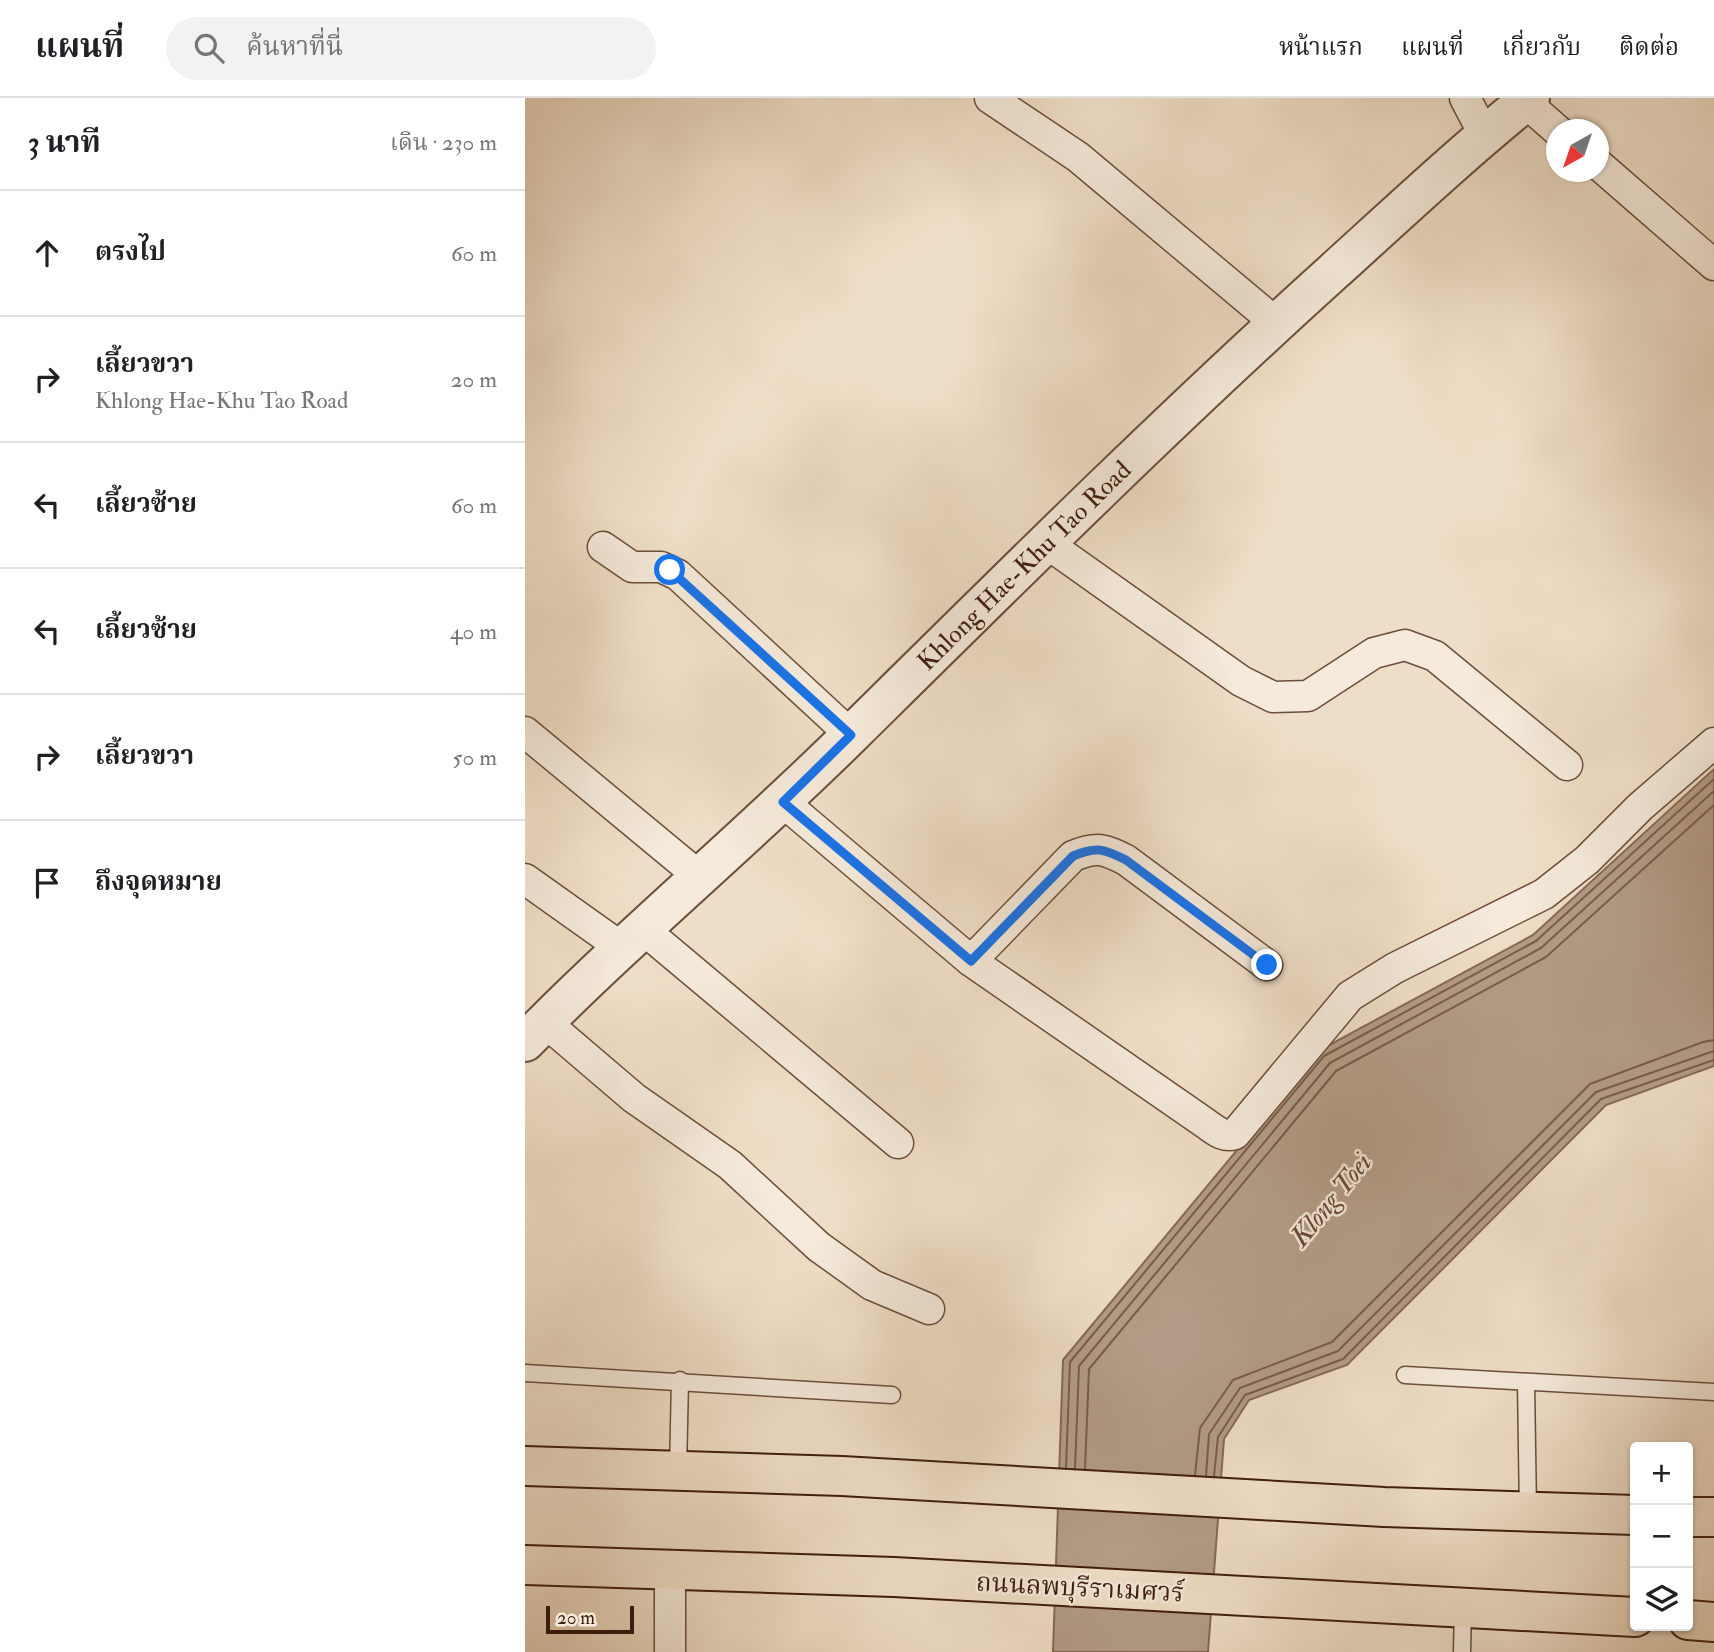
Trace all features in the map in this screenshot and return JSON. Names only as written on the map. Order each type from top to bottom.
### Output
[{"type":"main road","points":[[525,1466],[842,1476],[1384,1507],[1630,1515]]},
{"type":"main road","points":[[1693,1517],[1714,1517]]},
{"type":"main road","name":"ถนนลพบุรีราเมศวร์","points":[[525,1565],[894,1577],[1630,1617]]},
{"type":"main road","points":[[1693,1620],[1714,1622]]},
{"type":"street","points":[[990,98],[1078,157],[1276,323]]},
{"type":"street","points":[[1465,98],[1485,134]]},
{"type":"street","points":[[1528,100],[1546,119]]},
{"type":"street","name":"Khlong Hae-Khu Tao Road","points":[[535,1032],[783,802],[1045,542],[1276,323],[1485,134],[1528,100]]},
{"type":"street","points":[[1609,175],[1714,265]]},
{"type":"street","points":[[1045,542],[1241,681],[1273,697],[1308,696],[1374,653],[1405,645],[1435,656],[1567,765]]},
{"type":"street","points":[[603,547],[632,568],[661,567],[678,575],[851,735]]},
{"type":"street","points":[[525,732],[700,877]]},
{"type":"street","points":[[783,802],[971,961],[1205,1123],[1224,1135],[1233,1135],[1350,996],[1395,968],[1544,894],[1587,860],[1640,807],[1714,743]]},
{"type":"street","points":[[971,961],[1073,856],[1087,850],[1104,849],[1126,860],[1267,965]]},
{"type":"street","points":[[525,879],[633,939],[898,1143]]},
{"type":"street","points":[[535,1032],[730,1165],[819,1247],[872,1285],[929,1309]]},
{"type":"street","points":[[670,1570],[670,1652]]},
{"type":"lane","points":[[525,1373],[680,1380],[892,1395]]},
{"type":"lane","points":[[1405,1376],[1714,1392]]},
{"type":"lane","points":[[678,1471],[680,1380]]},
{"type":"lane","points":[[1526,1382],[1528,1513]]},
{"type":"lane","points":[[1462,1652],[1463,1607]]},
{"type":"water","name":"Klong Toei","points":[[1714,769],[1714,1066],[1606,1105],[1347,1365],[1249,1400],[1224,1439],[1208,1652],[1053,1652],[1063,1360],[1320,1050],[1533,935]]},
{"type":"route","points":[[670,570],[851,735],[783,802],[971,961],[1073,856],[1087,850],[1104,849],[1126,860],[1267,965]]}]
